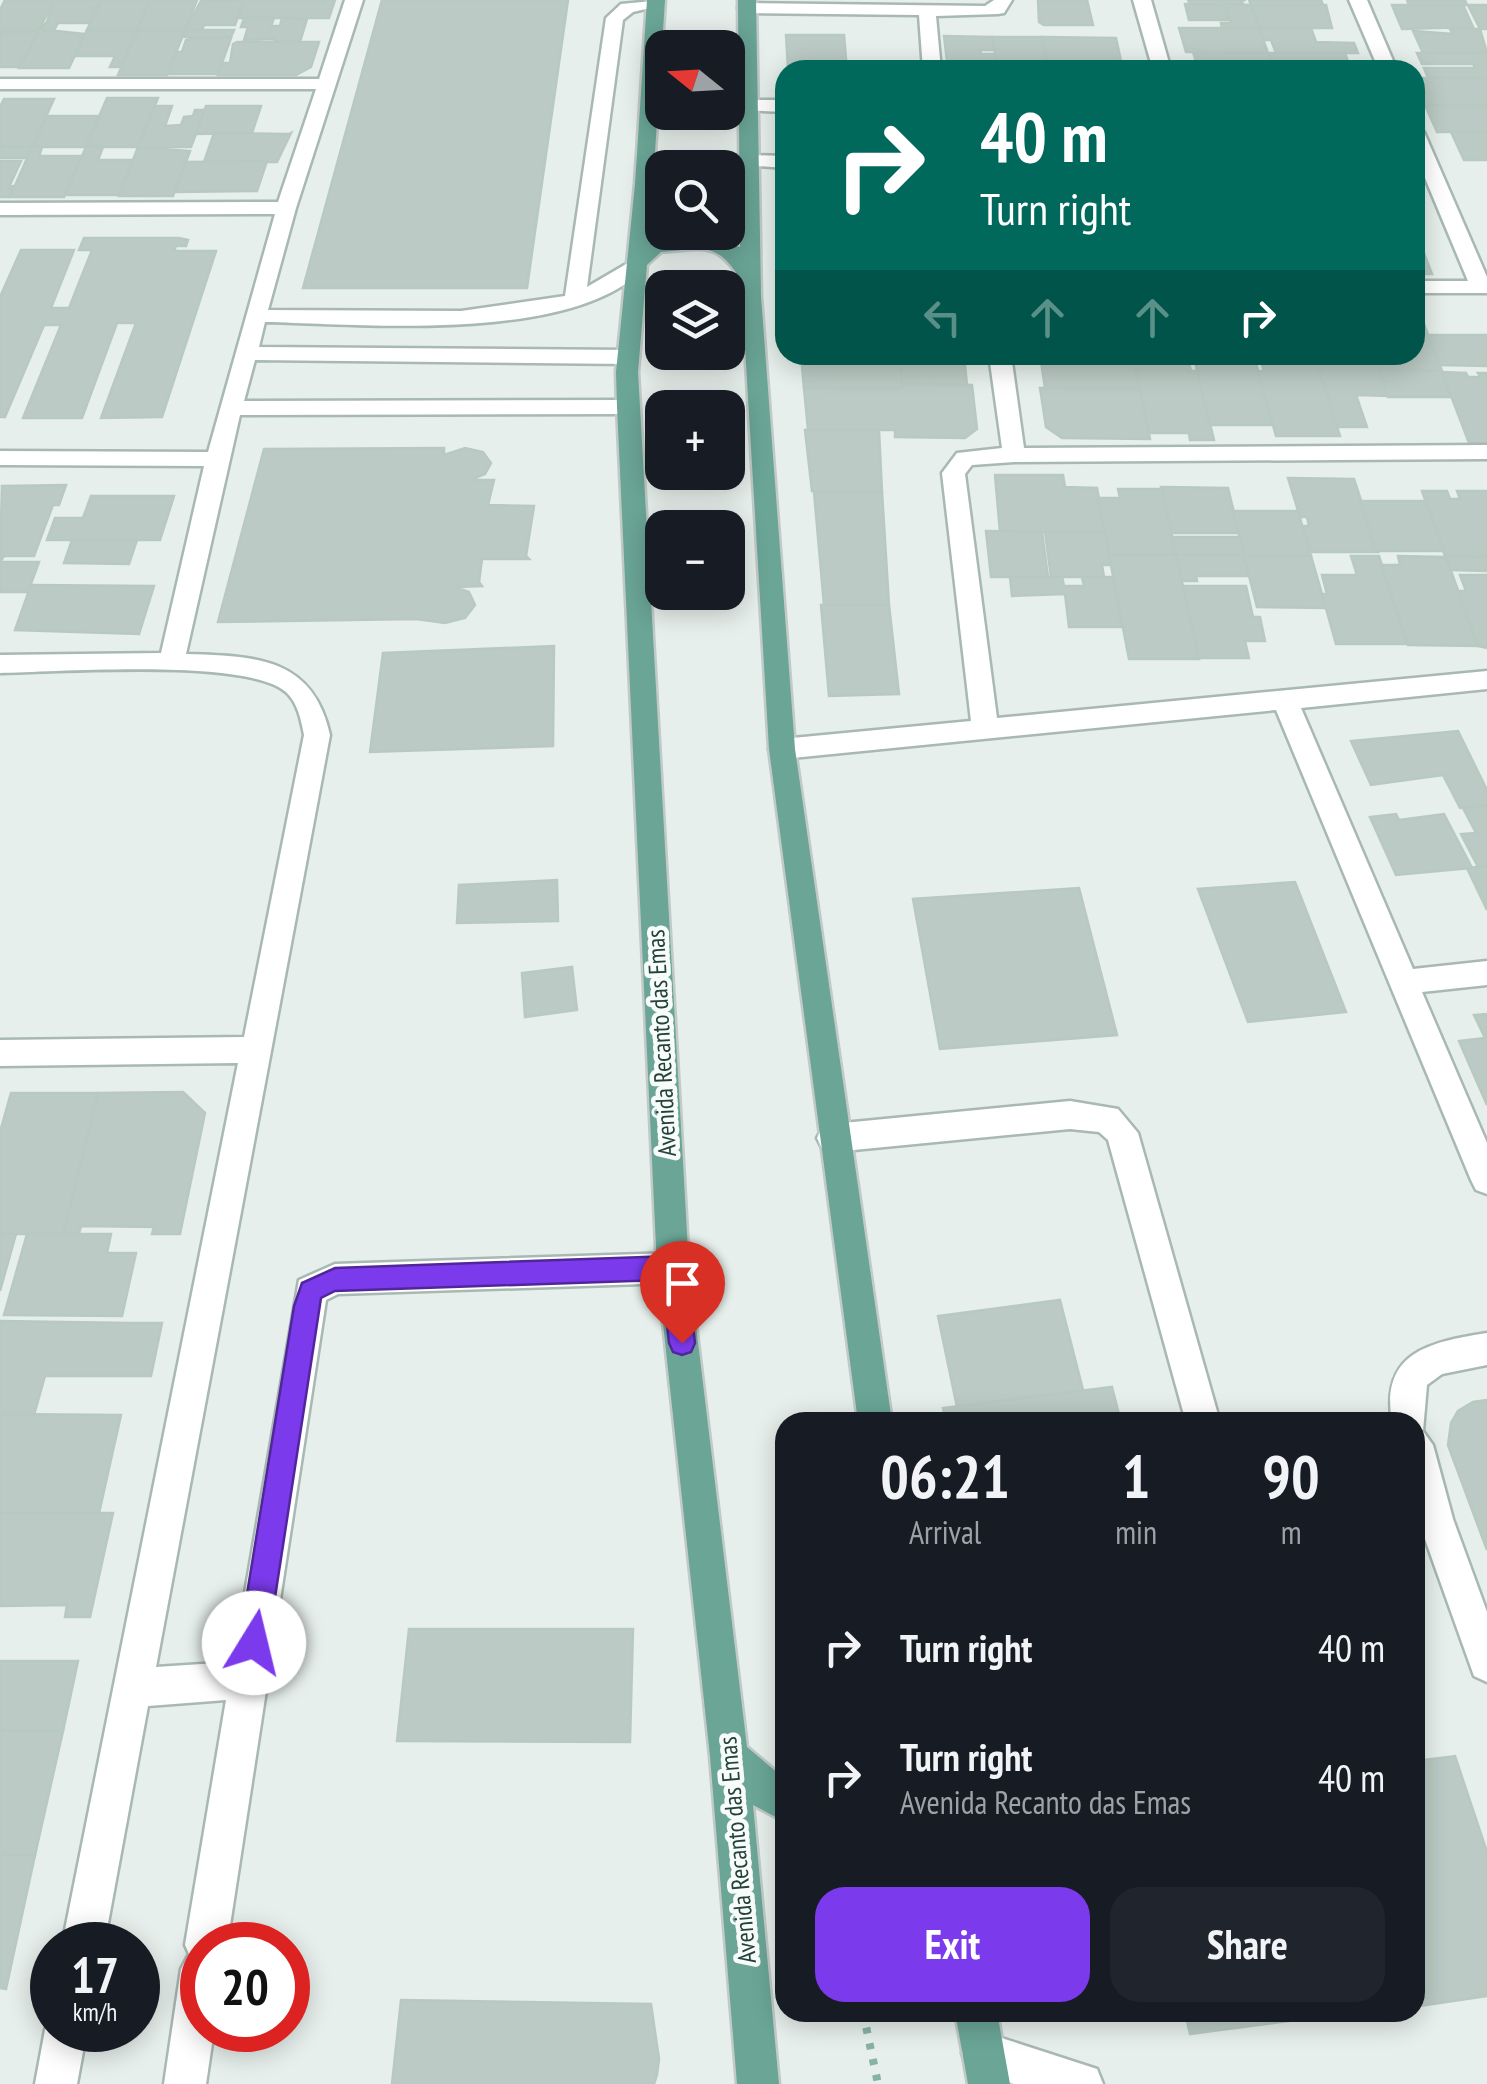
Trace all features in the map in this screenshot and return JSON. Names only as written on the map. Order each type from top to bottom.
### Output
[{"type":"main road","name":"Avenida Recanto das Emas","points":[[654,150],[656,0]]},
{"type":"main road","points":[[747,4],[750,279],[782,749],[874,1412]]},
{"type":"main road","points":[[745,180],[751,171]]},
{"type":"main road","name":"Avenida Recanto das Emas","points":[[645,228],[635,267],[628,407],[673,1268],[729,1756],[758,2084]]},
{"type":"main road","points":[[635,267],[650,249],[659,246],[709,243],[734,252],[750,279]]},
{"type":"main road","points":[[729,1756],[775,1796]]},
{"type":"street","points":[[172,663],[217,459],[286,208],[354,0]]},
{"type":"street","points":[[575,300],[615,18],[627,8],[656,0]]},
{"type":"street","points":[[747,4],[992,10],[1002,6],[1003,0]]},
{"type":"street","points":[[1142,0],[1159,60]]},
{"type":"street","points":[[1358,0],[1384,60]]},
{"type":"street","points":[[927,11],[931,60]]},
{"type":"street","points":[[0,84],[328,84]]},
{"type":"street","points":[[750,106],[775,106]]},
{"type":"street","points":[[1425,154],[1484,287],[1425,286]]},
{"type":"street","points":[[751,171],[775,165]]},
{"type":"street","points":[[0,210],[286,208]]},
{"type":"street","points":[[258,316],[442,316],[531,311],[575,300],[635,267]]},
{"type":"street","points":[[248,352],[628,357]]},
{"type":"street","points":[[1001,365],[1014,455]]},
{"type":"street","points":[[232,408],[628,407]]},
{"type":"street","points":[[986,726],[953,472],[972,456],[1487,452]]},
{"type":"street","points":[[0,458],[217,459]]},
{"type":"street","points":[[0,664],[172,663],[254,670],[291,682],[310,704],[318,735],[86,1922]]},
{"type":"street","points":[[782,749],[986,726],[1487,680]]},
{"type":"street","points":[[1284,698],[1487,1180]]},
{"type":"street","points":[[1402,982],[1487,973]]},
{"type":"street","points":[[0,1053],[256,1050]]},
{"type":"street","points":[[833,1138],[1070,1114],[1107,1119],[1122,1133],[1200,1412]]},
{"type":"street","points":[[210,1922],[311,1291],[335,1279],[673,1268]]},
{"type":"street","points":[[1407,1412],[1416,1372],[1431,1359],[1487,1349]]},
{"type":"street","points":[[1425,1520],[1487,1663]]},
{"type":"street","points":[[132,1688],[248,1680]]},
{"type":"street","points":[[983,2050],[1082,2084]]},
{"type":"street","points":[[56,2084],[62,2052]]},
{"type":"street","points":[[185,2084],[190,2052]]},
{"type":"path","points":[[865,2022],[878,2084]]},
{"type":"building","points":[[5,0],[54,0],[39,30],[0,30],[0,10]]},
{"type":"building","points":[[54,0],[101,0],[90,23],[58,23],[54,30],[39,30],[47,22]]},
{"type":"building","points":[[101,0],[150,0],[137,31],[87,30]]},
{"type":"building","points":[[150,0],[197,0],[185,30],[137,31]]},
{"type":"building","points":[[244,0],[235,25],[204,25],[202,30],[185,30],[201,1]]},
{"type":"building","points":[[244,0],[335,0],[329,18],[238,18]]},
{"type":"building","points":[[382,0],[568,0],[527,288],[303,288]]},
{"type":"building","points":[[1038,0],[1087,0],[1093,25],[1044,25],[1039,22]]},
{"type":"building","points":[[1188,0],[1242,0],[1243,5],[1190,4]]},
{"type":"building","points":[[1249,0],[1321,0],[1323,5],[1251,5]]},
{"type":"building","points":[[1407,0],[1465,0],[1467,5],[1409,5]]},
{"type":"building","points":[[1185,4],[1223,5],[1228,20],[1189,20]]},
{"type":"building","points":[[1225,4],[1251,5],[1259,28],[1222,28],[1221,23],[1231,23]]},
{"type":"building","points":[[1251,5],[1326,5],[1332,28],[1259,28]]},
{"type":"building","points":[[1392,5],[1463,5],[1473,27],[1402,29]]},
{"type":"building","points":[[1468,5],[1487,5],[1487,29],[1480,29]]},
{"type":"building","points":[[244,18],[274,18],[271,26],[280,26],[282,18],[307,19],[300,42],[274,42],[275,39],[244,40],[248,27],[241,27]]},
{"type":"building","points":[[1179,28],[1259,28],[1268,53],[1186,52]]},
{"type":"building","points":[[1259,28],[1311,28],[1316,42],[1354,43],[1358,53],[1276,53],[1271,40],[1264,40]]},
{"type":"building","points":[[1450,29],[1480,29],[1487,53],[1423,53],[1413,31],[1453,34]]},
{"type":"building","points":[[47,30],[85,34],[69,68],[19,68],[37,34]]},
{"type":"building","points":[[87,30],[137,31],[121,67],[110,67],[115,56],[75,56]]},
{"type":"building","points":[[185,30],[167,75],[118,75],[137,31]]},
{"type":"building","points":[[185,30],[234,30],[231,37],[183,37]]},
{"type":"building","points":[[0,32],[38,32],[20,67],[0,67]]},
{"type":"building","points":[[786,35],[844,35],[846,60],[787,60]]},
{"type":"building","points":[[944,36],[992,37],[994,50],[980,50],[981,54],[995,54],[996,60],[947,60]]},
{"type":"building","points":[[992,37],[1042,37],[1046,60],[996,60]]},
{"type":"building","points":[[1042,37],[1116,38],[1121,60],[1047,60]]},
{"type":"building","points":[[231,38],[218,74],[167,74],[176,52],[182,52],[186,40]]},
{"type":"building","points":[[319,42],[311,67],[296,75],[218,75],[222,63],[230,63],[233,44]]},
{"type":"building","points":[[1193,52],[1268,53],[1270,60],[1195,60]]},
{"type":"building","points":[[1268,53],[1345,53],[1347,60],[1271,60]]},
{"type":"building","points":[[1417,53],[1487,53],[1487,78],[1428,78],[1425,68],[1475,68],[1473,64],[1425,64],[1425,60],[1420,60]]},
{"type":"building","points":[[1425,78],[1487,78],[1487,105],[1425,105]]},
{"type":"building","points":[[107,98],[158,98],[138,147],[86,147]]},
{"type":"building","points":[[4,99],[54,99],[32,147],[0,147],[0,107]]},
{"type":"building","points":[[1425,105],[1487,107],[1487,132],[1437,132]]},
{"type":"building","points":[[155,106],[172,106],[165,126],[181,125],[184,117],[193,116],[195,110],[205,110],[191,147],[138,147]]},
{"type":"building","points":[[206,106],[261,106],[252,133],[196,134]]},
{"type":"building","points":[[47,116],[99,116],[86,147],[32,147]]},
{"type":"building","points":[[1451,132],[1487,132],[1487,160],[1464,160]]},
{"type":"building","points":[[214,133],[291,133],[277,162],[204,162]]},
{"type":"building","points":[[0,147],[32,147],[28,158],[0,158]]},
{"type":"building","points":[[32,147],[42,147],[39,156],[82,156],[64,197],[10,197]]},
{"type":"building","points":[[86,147],[103,147],[98,160],[133,160],[119,195],[65,195]]},
{"type":"building","points":[[138,147],[190,151],[173,196],[119,196]]},
{"type":"building","points":[[0,161],[21,161],[9,187],[14,186],[9,197],[0,197]]},
{"type":"building","points":[[267,161],[257,191],[175,192],[186,162]]},
{"type":"building","points":[[84,238],[179,238],[188,240],[186,246],[176,246],[174,251],[216,251],[162,417],[101,418],[136,323],[117,323],[82,418],[23,418],[61,325],[44,325],[5,417],[0,417],[0,297],[21,250],[74,250],[51,308],[69,308],[92,250],[79,250]]},
{"type":"building","points":[[1425,256],[1432,274],[1425,274]]},
{"type":"building","points":[[1425,327],[1442,371],[1380,371],[1378,365],[1425,365]]},
{"type":"building","points":[[1428,335],[1487,335],[1487,366],[1439,365]]},
{"type":"building","points":[[802,365],[901,365],[902,389],[804,388]]},
{"type":"building","points":[[901,365],[965,365],[967,385],[902,384]]},
{"type":"building","points":[[1042,365],[1135,365],[1140,389],[1045,388]]},
{"type":"building","points":[[1135,365],[1190,365],[1191,371],[1136,370]]},
{"type":"building","points":[[1196,365],[1242,365],[1243,371],[1197,371]]},
{"type":"building","points":[[1242,365],[1256,365],[1258,371],[1247,371]]},
{"type":"building","points":[[1262,365],[1317,365],[1319,371],[1264,371]]},
{"type":"building","points":[[1318,365],[1378,365],[1380,371],[1320,371]]},
{"type":"building","points":[[1136,370],[1197,371],[1214,440],[1190,440],[1189,433],[1149,433]]},
{"type":"building","points":[[1197,371],[1258,371],[1273,425],[1210,425]]},
{"type":"building","points":[[1258,371],[1319,371],[1340,436],[1276,436]]},
{"type":"building","points":[[1320,371],[1380,371],[1388,396],[1356,395],[1367,427],[1337,427]]},
{"type":"building","points":[[1380,371],[1442,371],[1451,397],[1388,397]]},
{"type":"building","points":[[1442,372],[1466,373],[1468,377],[1487,373],[1487,443],[1469,443]]},
{"type":"building","points":[[902,384],[972,385],[977,429],[965,438],[895,437],[895,430],[808,430],[804,388],[902,389]]},
{"type":"building","points":[[1040,388],[1140,389],[1150,439],[1062,438],[1046,427]]},
{"type":"building","points":[[805,430],[879,430],[882,492],[812,491]]},
{"type":"building","points":[[444,448],[444,455],[465,448],[483,452],[491,463],[485,474],[470,480],[494,480],[488,505],[534,506],[526,556],[529,559],[482,559],[482,586],[455,587],[469,592],[475,605],[465,618],[445,623],[416,619],[218,622],[264,449]]},
{"type":"building","points":[[995,475],[1063,475],[1065,487],[1097,488],[1105,532],[1000,532]]},
{"type":"building","points":[[1288,478],[1354,479],[1378,552],[1310,552],[1302,526],[1309,526],[1307,517],[1300,517]]},
{"type":"building","points":[[66,485],[59,505],[53,505],[34,556],[4,556],[0,562],[2,486]]},
{"type":"building","points":[[1161,487],[1228,488],[1239,533],[1171,533]]},
{"type":"building","points":[[1118,489],[1162,489],[1176,555],[1109,555],[1098,498],[1120,498]]},
{"type":"building","points":[[1422,491],[1447,491],[1450,499],[1460,499],[1457,491],[1487,491],[1487,557],[1445,556]]},
{"type":"building","points":[[814,492],[882,492],[889,605],[824,605]]},
{"type":"building","points":[[91,496],[174,496],[160,540],[47,540],[55,518],[83,518]]},
{"type":"building","points":[[1360,501],[1426,501],[1444,551],[1376,551]]},
{"type":"building","points":[[1233,511],[1298,511],[1311,556],[1244,556]]},
{"type":"building","points":[[986,531],[1042,532],[1048,577],[991,577]]},
{"type":"building","points":[[1045,532],[1105,532],[1111,565],[1102,565],[1104,577],[1051,577]]},
{"type":"building","points":[[1172,537],[1240,537],[1244,555],[1176,555]]},
{"type":"building","points":[[72,540],[137,540],[129,564],[64,563]]},
{"type":"building","points":[[1109,555],[1176,555],[1199,659],[1129,659]]},
{"type":"building","points":[[1176,555],[1244,555],[1249,576],[1196,576],[1197,581],[1182,581]]},
{"type":"building","points":[[1244,556],[1311,556],[1326,608],[1257,607]]},
{"type":"building","points":[[1351,556],[1379,556],[1407,644],[1336,644],[1322,594],[1327,594],[1322,575],[1357,575]]},
{"type":"building","points":[[1398,556],[1446,557],[1478,646],[1408,645],[1381,565],[1400,565]]},
{"type":"building","points":[[1445,556],[1487,557],[1487,571],[1451,570]]},
{"type":"building","points":[[0,562],[39,562],[28,592],[0,592]]},
{"type":"building","points":[[1460,575],[1487,575],[1487,648],[1478,646],[1458,591],[1466,591]]},
{"type":"building","points":[[1010,577],[1062,577],[1064,586],[1084,586],[1082,577],[1113,577],[1122,627],[1069,627],[1065,594],[1012,596]]},
{"type":"building","points":[[31,585],[154,586],[139,634],[15,630]]},
{"type":"building","points":[[1183,586],[1246,586],[1253,617],[1260,617],[1265,641],[1245,641],[1249,658],[1199,658]]},
{"type":"building","points":[[821,605],[889,605],[899,694],[829,696]]},
{"type":"building","points":[[554,646],[553,746],[370,752],[383,653]]},
{"type":"building","points":[[1458,731],[1487,790],[1487,805],[1460,808],[1443,775],[1371,785],[1351,741]]},
{"type":"building","points":[[1487,805],[1487,866],[1478,867],[1461,834],[1476,833],[1463,808]]},
{"type":"building","points":[[1396,814],[1399,820],[1444,814],[1472,868],[1396,875],[1370,817]]},
{"type":"building","points":[[1487,866],[1487,910],[1467,868]]},
{"type":"building","points":[[557,880],[558,921],[457,923],[459,885]]},
{"type":"building","points":[[1295,882],[1346,1012],[1248,1022],[1198,889]]},
{"type":"building","points":[[1079,888],[1117,1035],[940,1049],[913,899]]},
{"type":"building","points":[[572,967],[577,1010],[525,1017],[522,973]]},
{"type":"building","points":[[1487,1014],[1487,1105],[1459,1041],[1485,1038],[1474,1015]]},
{"type":"building","points":[[183,1092],[205,1113],[180,1234],[152,1234],[154,1227],[81,1226],[79,1234],[63,1234],[98,1093]]},
{"type":"building","points":[[11,1093],[98,1093],[63,1234],[0,1234],[0,1132]]},
{"type":"building","points":[[0,1234],[16,1234],[0,1291]]},
{"type":"building","points":[[27,1234],[111,1234],[107,1253],[136,1253],[122,1316],[4,1315]]},
{"type":"building","points":[[1060,1300],[1083,1390],[957,1407],[938,1316]]},
{"type":"building","points":[[0,1321],[162,1323],[151,1376],[45,1376],[34,1415],[0,1414]]},
{"type":"building","points":[[1112,1387],[1118,1412],[944,1412],[943,1408]]},
{"type":"building","points":[[1487,1400],[1487,1550],[1448,1445],[1451,1423],[1458,1411],[1473,1402]]},
{"type":"building","points":[[0,1414],[121,1415],[99,1513],[0,1513]]},
{"type":"building","points":[[0,1513],[113,1513],[90,1617],[65,1617],[67,1605],[0,1606]]},
{"type":"building","points":[[409,1629],[633,1629],[630,1742],[397,1741]]},
{"type":"building","points":[[0,1661],[78,1661],[63,1731],[0,1731]]},
{"type":"building","points":[[0,1731],[63,1731],[35,1855],[0,1855]]},
{"type":"building","points":[[1455,1756],[1487,1852],[1487,1996],[1425,2005],[1425,1760]]},
{"type":"building","points":[[0,1855],[35,1855],[6,1989],[0,1988]]},
{"type":"building","points":[[401,2000],[651,2004],[659,2059],[657,2075],[654,2084],[392,2084]]},
{"type":"building","points":[[1187,2022],[1281,2022],[1190,2034]]},
{"type":"route","points":[[254,1643],[306,1306],[311,1291],[320,1284],[335,1279],[673,1268],[682,1343]]}]
